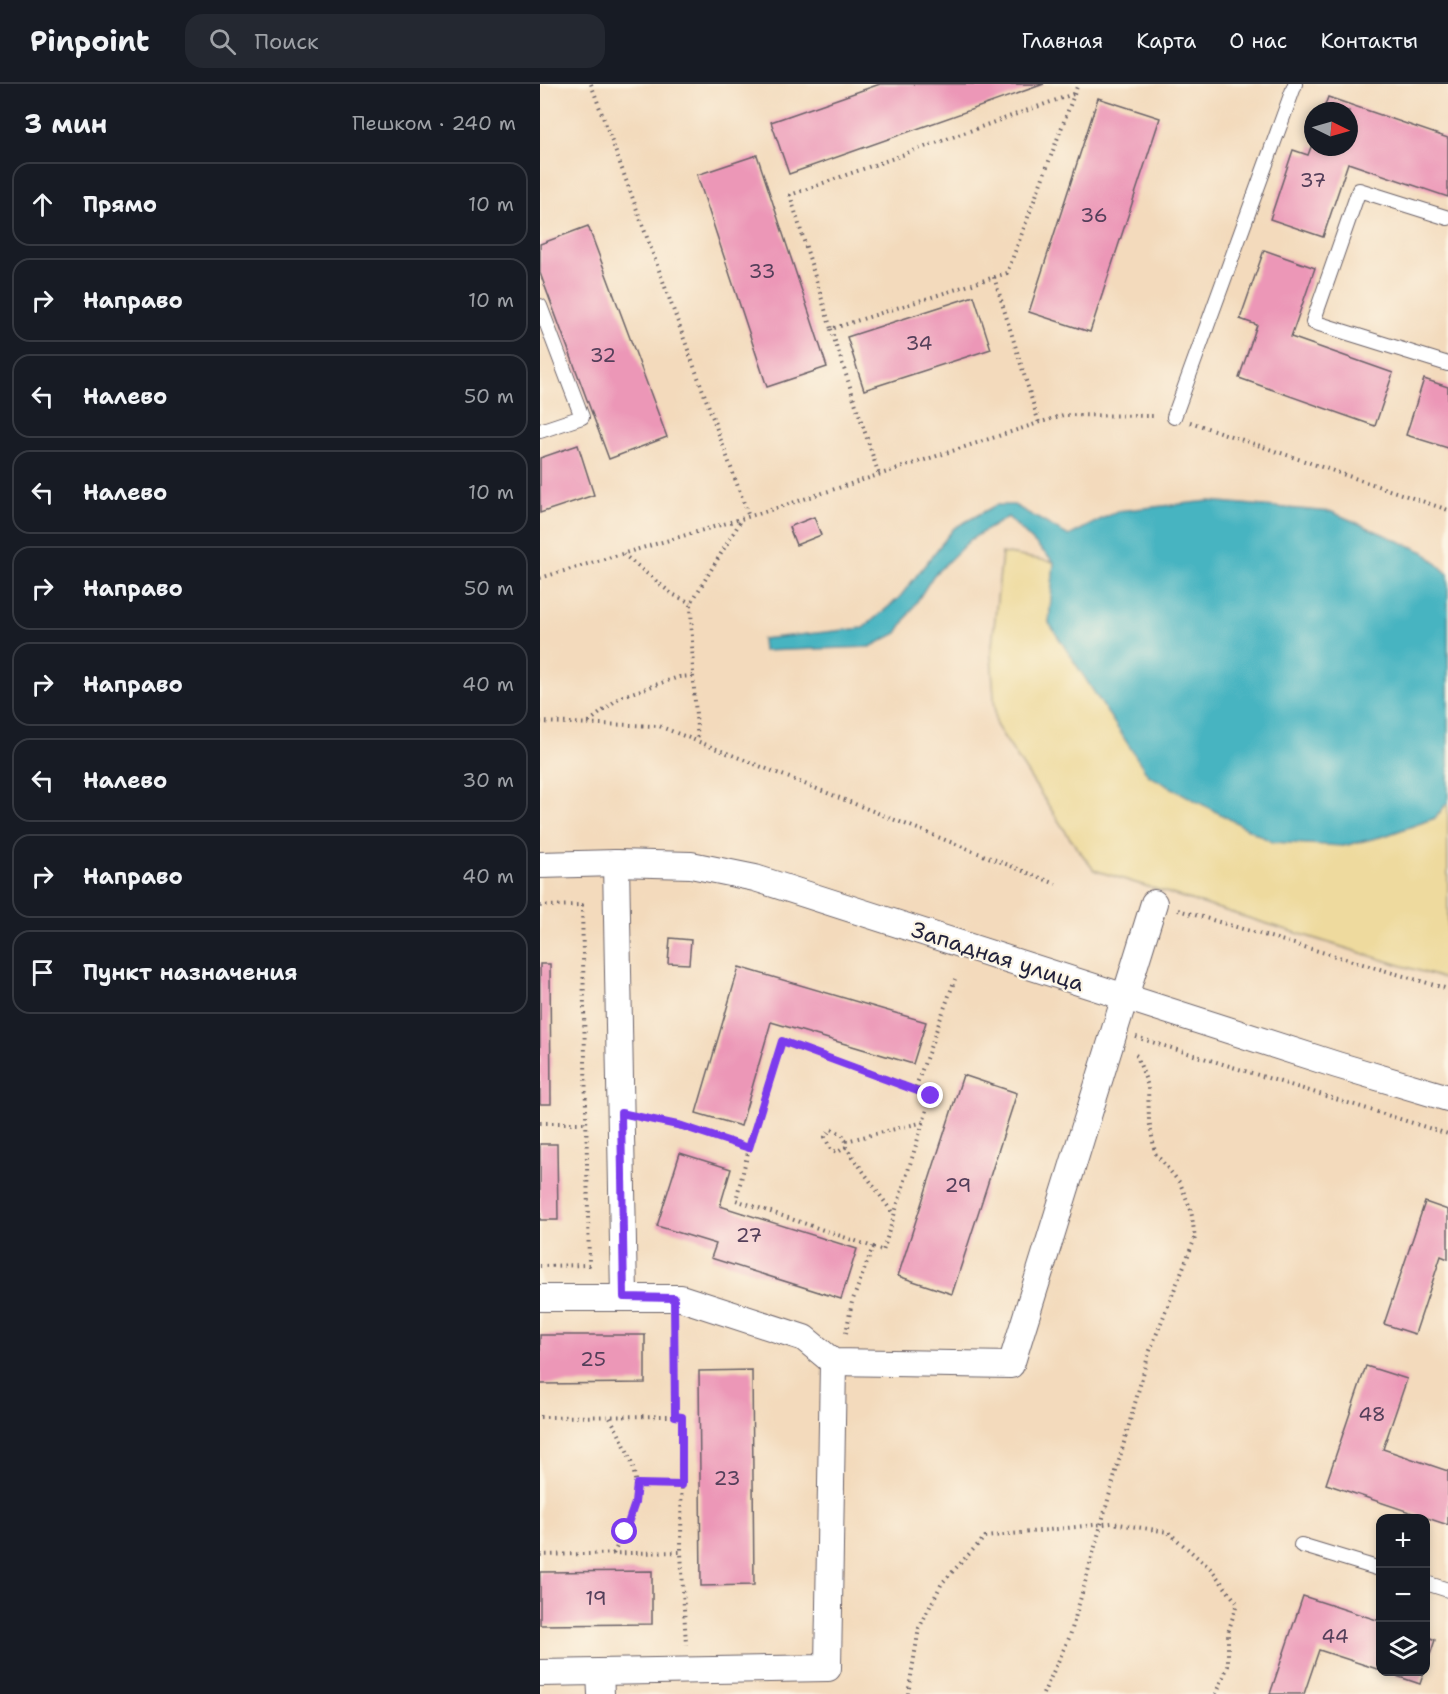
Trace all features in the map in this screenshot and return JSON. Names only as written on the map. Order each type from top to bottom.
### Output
[{"type":"street","points":[[616,863],[624,1297]]},
{"type":"street","name":"Западная улица","points":[[540,864],[691,865],[755,878],[1337,1065],[1448,1098]]},
{"type":"street","points":[[540,1298],[681,1298],[804,1338],[832,1362],[1011,1365],[1154,903]]},
{"type":"street","points":[[540,1673],[601,1683],[687,1672],[828,1668],[832,1362]]},
{"type":"lane","points":[[1174,417],[1295,84]]},
{"type":"lane","points":[[1448,218],[1359,190],[1313,322],[1448,364]]},
{"type":"lane","points":[[540,306],[582,417],[540,432]]},
{"type":"lane","points":[[1301,1545],[1377,1568]]},
{"type":"lane","points":[[1430,1585],[1448,1590]]},
{"type":"path","points":[[591,84],[749,517]]},
{"type":"path","points":[[831,328],[1007,273],[1078,84]]},
{"type":"path","points":[[879,475],[790,195],[1073,94]]},
{"type":"path","points":[[994,277],[1039,423]]},
{"type":"path","points":[[540,578],[749,517],[1063,415],[1174,417],[1448,510]]},
{"type":"path","points":[[698,742],[691,603],[742,519]]},
{"type":"path","points":[[623,554],[672,594],[691,603]]},
{"type":"path","points":[[589,723],[621,698],[679,677],[693,676]]},
{"type":"path","points":[[540,722],[659,726],[1056,884]]},
{"type":"path","points":[[1154,903],[1448,988]]},
{"type":"path","points":[[540,906],[582,905],[589,1265],[540,1266]]},
{"type":"path","points":[[915,1089],[956,979]]},
{"type":"path","points":[[1112,1037],[1448,1134]]},
{"type":"path","points":[[1044,1694],[1070,1636],[1149,1353],[1195,1238],[1191,1210],[1180,1183],[1155,1153],[1149,1120],[1148,1086],[1137,1056],[1112,1037]]},
{"type":"path","points":[[782,1041],[931,1096],[924,1122],[883,1251],[736,1200],[749,1148],[782,1041]]},
{"type":"path","points":[[621,1113],[682,1126],[749,1148]]},
{"type":"path","points":[[846,1141],[924,1122]]},
{"type":"path","points":[[540,1123],[586,1123]]},
{"type":"path","points":[[846,1147],[838,1152],[831,1150],[825,1137],[831,1129],[842,1133],[846,1147],[894,1215]]},
{"type":"path","points":[[846,1333],[852,1302],[873,1247]]},
{"type":"path","points":[[674,1298],[675,1416]]},
{"type":"path","points":[[610,1417],[631,1459],[637,1484],[632,1516],[613,1554]]},
{"type":"path","points":[[540,1418],[682,1417],[681,1552],[687,1672]]},
{"type":"path","points":[[637,1484],[682,1485]]},
{"type":"path","points":[[908,1694],[918,1628],[942,1582],[986,1537],[1112,1523],[1168,1532],[1211,1569],[1237,1603],[1228,1633],[1228,1666],[1216,1694]]},
{"type":"path","points":[[540,1555],[681,1552]]},
{"type":"sand","points":[[1002,553],[1054,562],[1049,623],[1343,846],[1384,836],[1435,818],[1448,802],[1448,980],[1094,870],[1069,837],[996,725],[991,655]]},
{"type":"water","points":[[1209,501],[1332,512],[1424,552],[1448,574],[1448,802],[1435,818],[1384,836],[1343,846],[1272,842],[1148,775],[1049,623],[1054,562],[1008,517],[971,539],[933,576],[897,633],[870,647],[763,651],[762,639],[863,628],[899,598],[954,528],[996,505],[1014,505],[1069,536],[1117,511]]},
{"type":"building","points":[[880,84],[1044,84],[789,174],[771,122]]},
{"type":"building","points":[[1328,97],[1343,102],[1326,102]]},
{"type":"building","points":[[1098,98],[1160,118],[1090,332],[1029,312]]},
{"type":"building","points":[[1358,107],[1448,138],[1448,197],[1348,163],[1323,237],[1270,219],[1293,150],[1304,154],[1304,156],[1358,156]]},
{"type":"building","points":[[757,155],[827,367],[767,387],[697,175]]},
{"type":"building","points":[[588,226],[667,437],[609,459],[540,273],[540,244]]},
{"type":"building","points":[[1264,250],[1315,268],[1291,337],[1393,373],[1375,426],[1239,378],[1257,325],[1240,319]]},
{"type":"building","points":[[974,296],[991,349],[864,390],[847,337]]},
{"type":"building","points":[[1424,379],[1448,387],[1448,448],[1406,435]]},
{"type":"building","points":[[578,445],[594,495],[540,513],[540,458]]},
{"type":"building","points":[[814,517],[821,535],[796,545],[789,527]]},
{"type":"building","points":[[670,938],[691,940],[689,964],[668,963]]},
{"type":"building","points":[[540,964],[550,964],[551,1104],[540,1104]]},
{"type":"building","points":[[739,967],[926,1022],[913,1064],[771,1022],[741,1126],[696,1113]]},
{"type":"building","points":[[963,1075],[1017,1093],[952,1294],[898,1276]]},
{"type":"building","points":[[540,1144],[557,1144],[558,1220],[540,1220]]},
{"type":"building","points":[[680,1153],[731,1169],[720,1206],[857,1249],[841,1299],[711,1258],[716,1244],[657,1226]]},
{"type":"building","points":[[1425,1202],[1448,1210],[1448,1259],[1441,1256],[1415,1334],[1384,1324]]},
{"type":"building","points":[[540,1335],[645,1335],[645,1383],[540,1384]]},
{"type":"building","points":[[1366,1366],[1407,1379],[1383,1449],[1448,1471],[1448,1525],[1430,1519],[1430,1514],[1415,1514],[1326,1484]]},
{"type":"building","points":[[752,1370],[754,1585],[701,1586],[699,1371]]},
{"type":"building","points":[[652,1571],[652,1624],[540,1625],[540,1572]]},
{"type":"building","points":[[1303,1596],[1376,1620],[1376,1669],[1319,1650],[1304,1694],[1270,1694]]},
{"type":"building","points":[[1430,1638],[1435,1640],[1430,1655]]},
{"type":"building","points":[[1397,1676],[1423,1676],[1420,1684]]},
{"type":"route","points":[[625,1532],[632,1516],[637,1484],[682,1485],[682,1417],[675,1416],[674,1298],[624,1297],[621,1113],[682,1126],[749,1148],[782,1041],[931,1096]]}]
